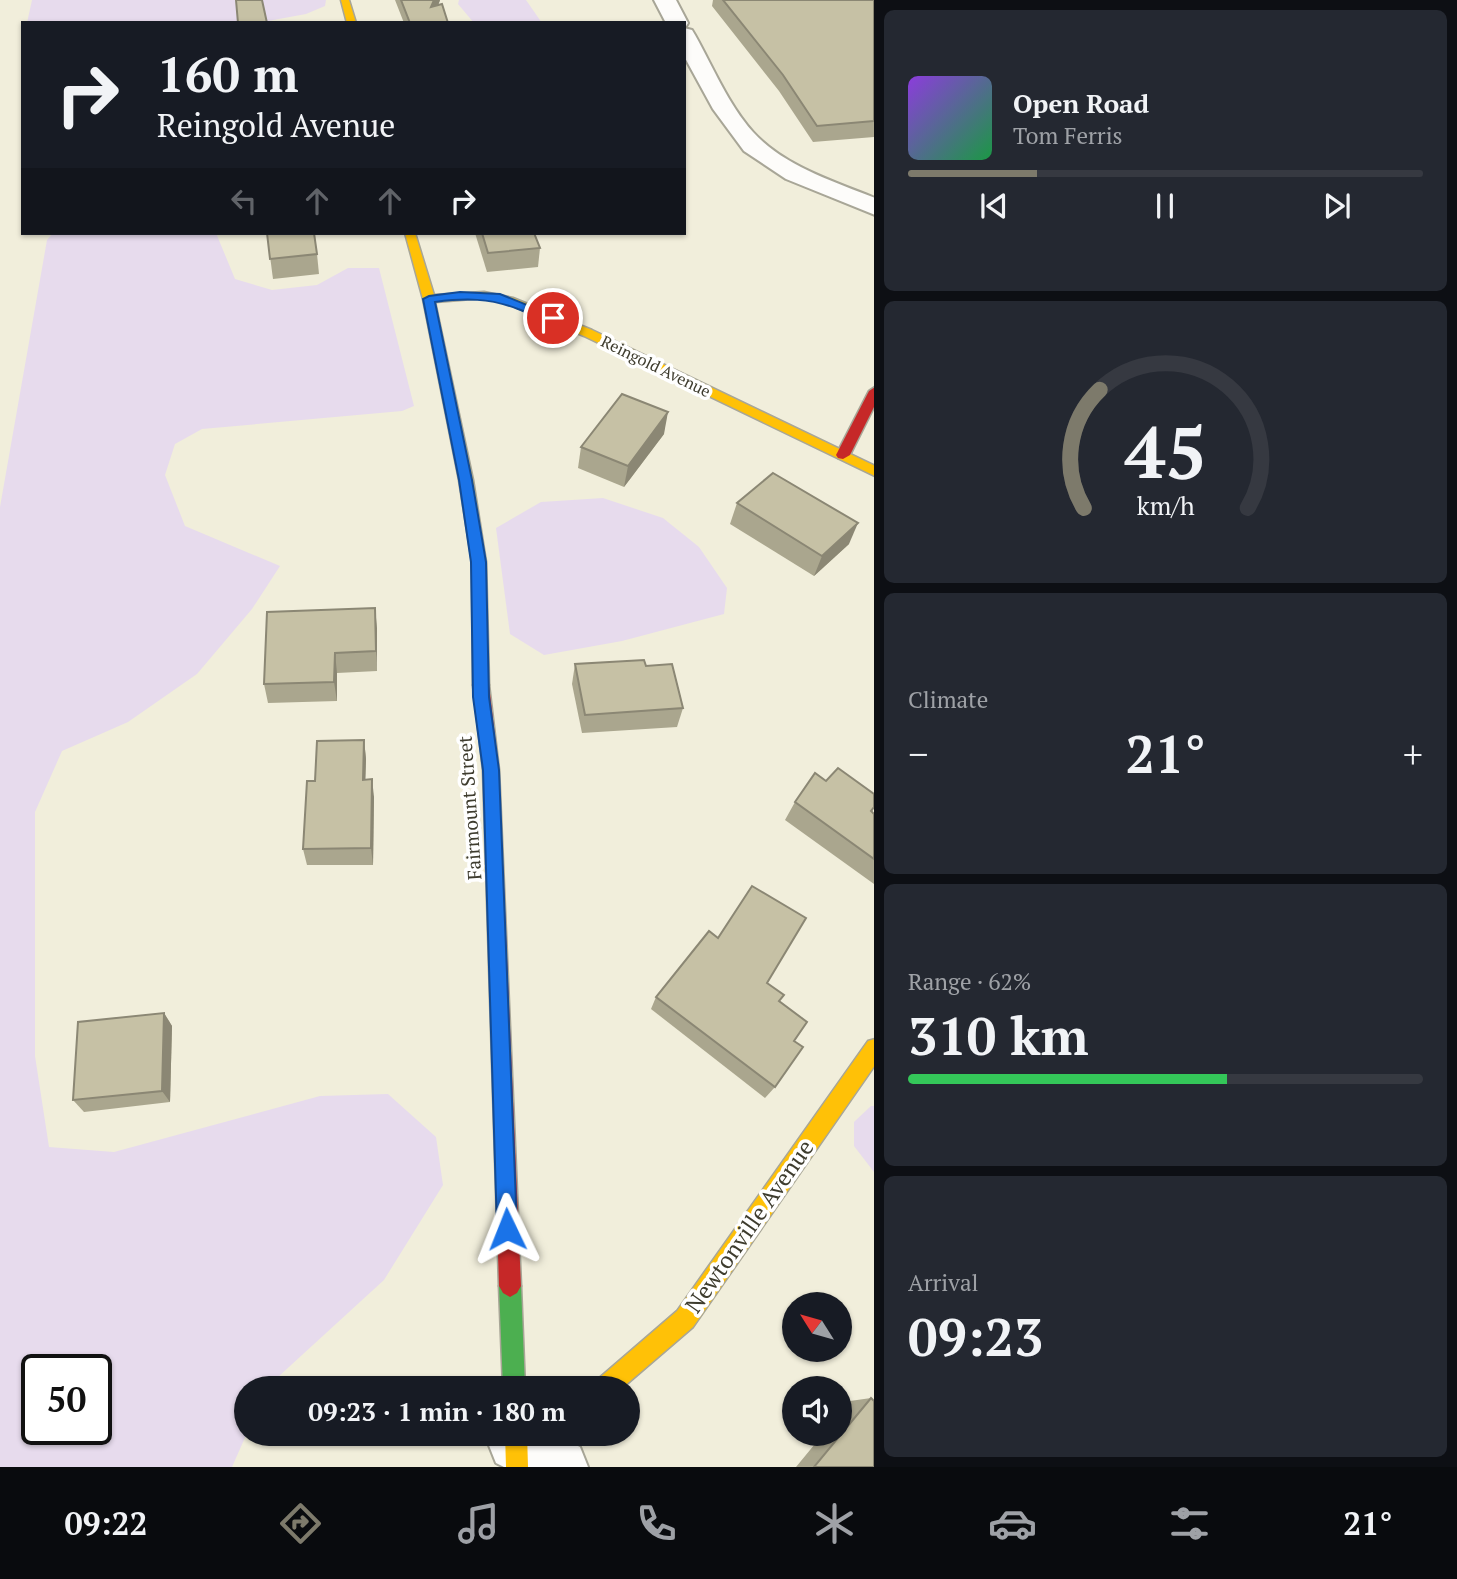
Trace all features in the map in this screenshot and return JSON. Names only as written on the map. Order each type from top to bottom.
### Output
[{"type":"main road","points":[[345,0],[351,21]]},
{"type":"main road","name":"Fairmount Street","points":[[411,235],[429,299],[466,480],[478,562],[481,697],[491,770],[514,1376]]},
{"type":"main road","name":"Reingold Avenue","points":[[429,299],[472,295],[509,300],[588,333],[874,472]]},
{"type":"main road","points":[[842,455],[874,391]]},
{"type":"main road","name":"Newtonville Avenue","points":[[619,1376],[685,1319],[874,1048]]},
{"type":"street","points":[[665,0],[676,21]]},
{"type":"street","points":[[686,38],[724,105],[752,145],[800,174],[874,206]]},
{"type":"shaded area","points":[[32,0],[326,0],[325,6],[306,14],[268,21],[27,21]]},
{"type":"shaded area","points":[[459,0],[526,0],[541,21],[472,21],[458,4]]},
{"type":"shaded area","points":[[51,235],[217,235],[235,279],[272,290],[317,285],[348,268],[379,268],[414,406],[402,411],[202,429],[175,444],[165,475],[185,526],[280,566],[252,609],[197,674],[128,722],[62,751],[35,812],[35,1056],[49,1147],[114,1152],[320,1096],[388,1094],[436,1137],[443,1185],[384,1280],[279,1376],[234,1376],[234,1446],[241,1446],[232,1467],[0,1467],[0,507],[47,240]]},
{"type":"shaded area","points":[[603,498],[663,518],[699,547],[727,588],[724,614],[622,641],[544,655],[510,634],[496,528],[541,502]]},
{"type":"shaded area","points":[[874,1106],[874,1172],[854,1146],[854,1122]]},
{"type":"building","points":[[236,0],[262,0],[267,21],[238,21]]},
{"type":"building","points":[[401,0],[434,0],[431,7],[442,4],[447,21],[409,21]]},
{"type":"building","points":[[723,0],[874,0],[874,121],[817,126],[783,75]]},
{"type":"building","points":[[267,235],[314,235],[317,254],[270,259]]},
{"type":"building","points":[[483,235],[535,235],[540,248],[488,253]]},
{"type":"building","points":[[622,394],[668,412],[628,466],[581,447]]},
{"type":"building","points":[[773,473],[858,523],[822,556],[737,503]]},
{"type":"building","points":[[375,608],[376,651],[335,653],[334,682],[264,684],[267,612]]},
{"type":"building","points":[[644,660],[646,666],[672,664],[683,708],[585,715],[575,664]]},
{"type":"building","points":[[364,740],[363,780],[372,779],[371,848],[303,849],[307,781],[315,781],[317,741]]},
{"type":"building","points":[[838,768],[874,794],[874,807],[871,811],[874,814],[874,859],[795,802],[815,773],[826,781]]},
{"type":"building","points":[[752,886],[806,918],[767,983],[784,995],[779,1001],[807,1022],[794,1041],[803,1047],[775,1087],[656,997],[709,931],[718,938]]},
{"type":"building","points":[[164,1013],[162,1091],[73,1100],[78,1022]]},
{"type":"building","points":[[871,1398],[874,1401],[874,1467],[814,1467],[831,1446],[852,1446],[852,1421]]},
{"type":"traffic: fast","points":[[510,1286],[514,1376]]},
{"type":"traffic: slow","points":[[345,0],[351,21]]},
{"type":"traffic: slow","points":[[411,235],[429,299],[466,480],[479,562],[481,685]]},
{"type":"traffic: slow","points":[[429,299],[484,295],[509,300],[588,333],[874,472]]},
{"type":"traffic: slow","points":[[619,1376],[685,1319],[874,1049]]},
{"type":"traffic: slow","points":[[516,1446],[517,1467]]},
{"type":"traffic: jam","points":[[843,455],[874,393]]},
{"type":"traffic: jam","points":[[481,685],[491,770],[510,1286]]},
{"type":"route","points":[[507,1229],[491,770],[481,697],[478,562],[466,480],[429,299],[460,295],[496,296],[553,318]]}]
